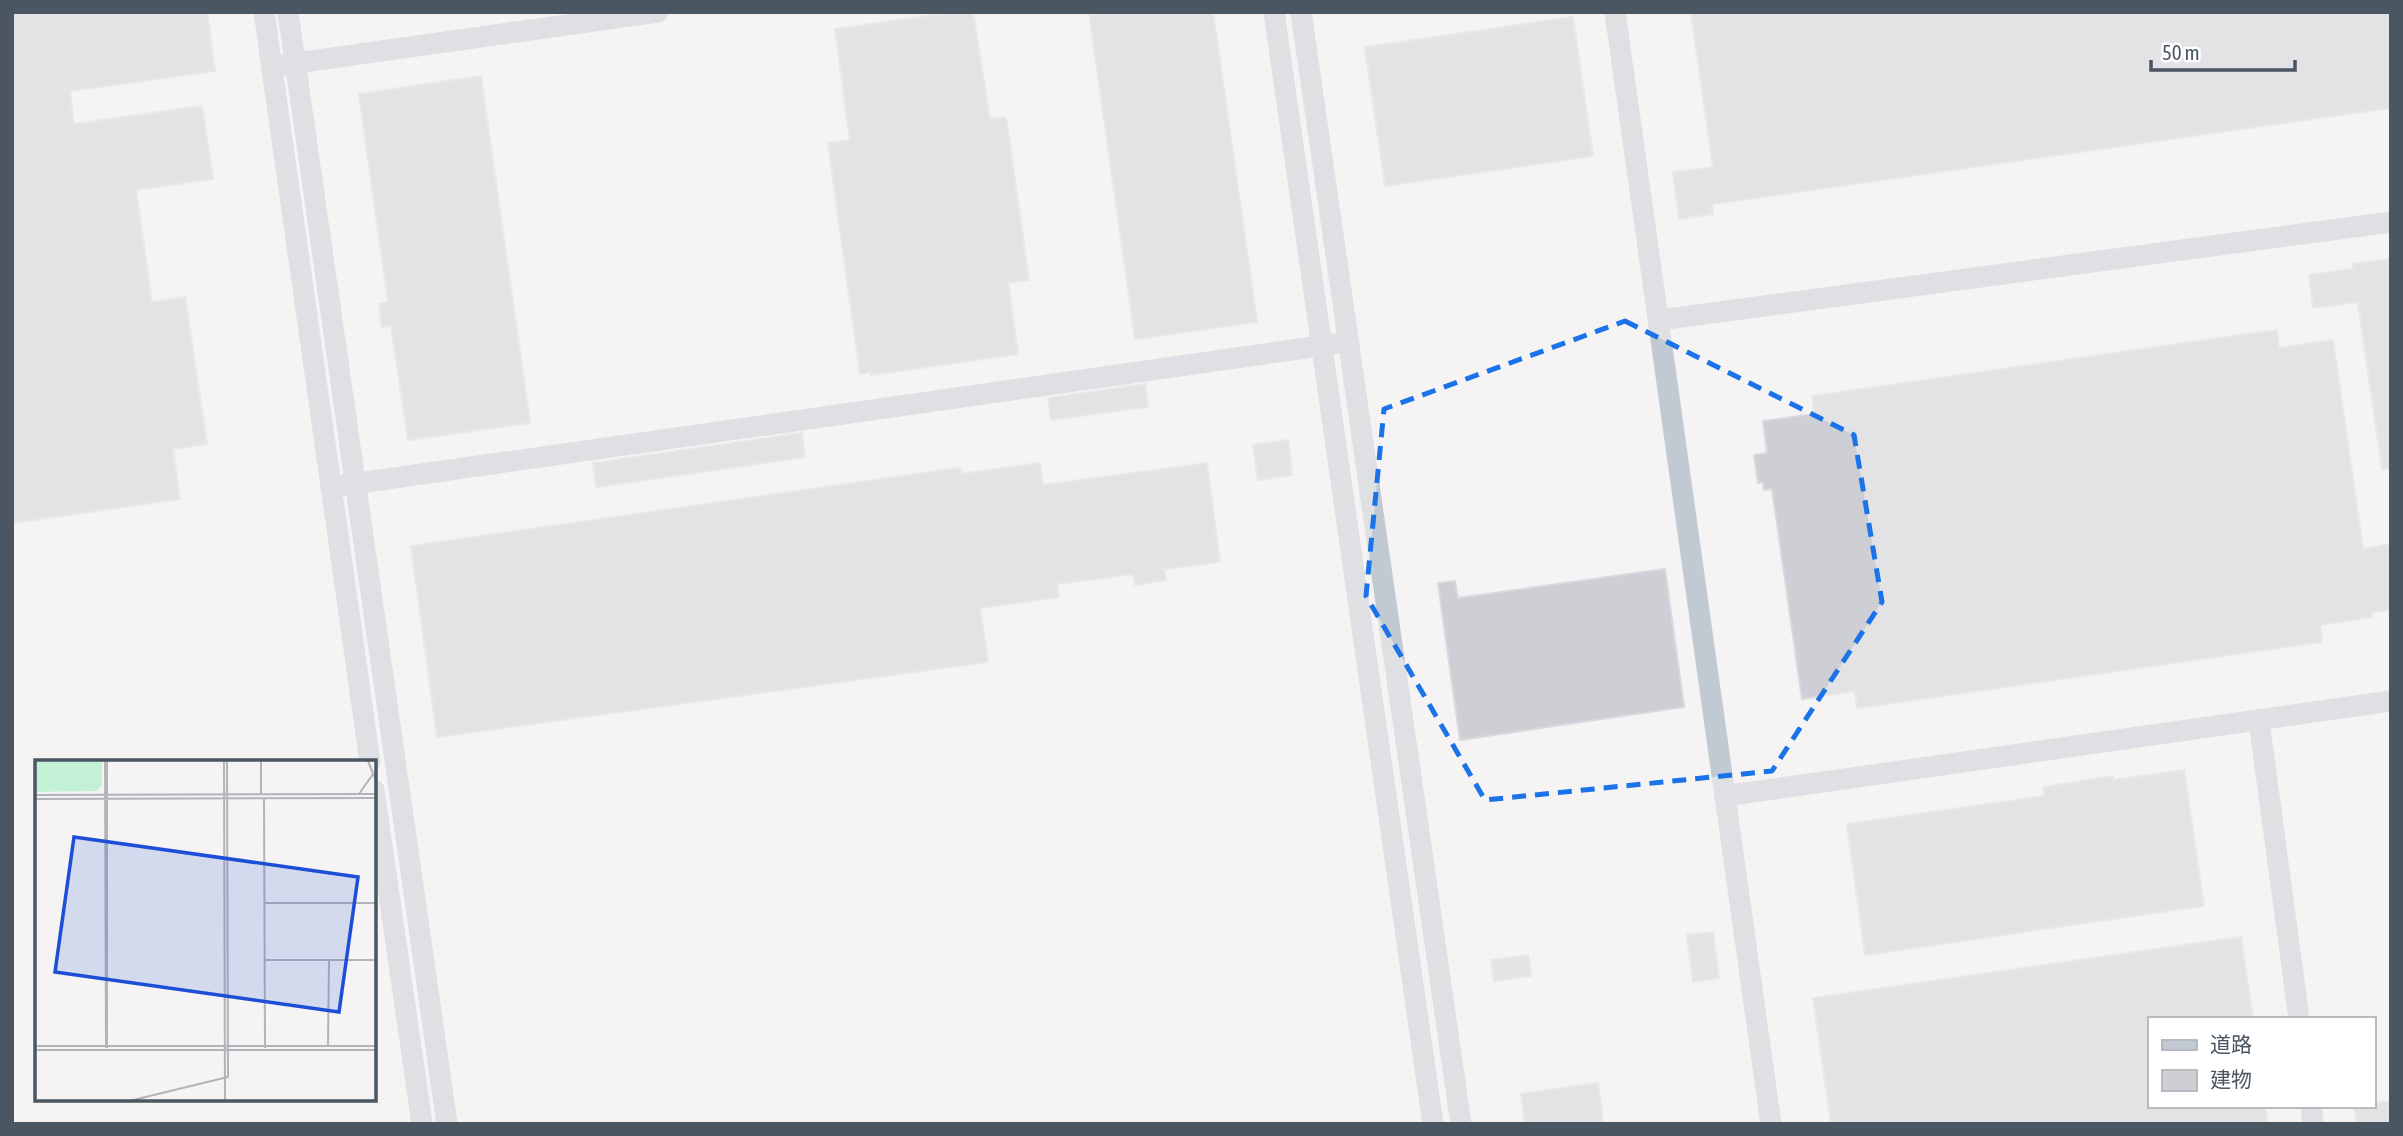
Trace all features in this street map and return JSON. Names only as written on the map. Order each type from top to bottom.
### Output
[{"type":"street","points":[[264,12],[370,760]]},
{"type":"street","points":[[288,12],[447,1124]]},
{"type":"street","points":[[272,66],[658,12]]},
{"type":"street","points":[[1274,12],[1433,1124]]},
{"type":"street","points":[[1301,12],[1461,1124]]},
{"type":"street","points":[[1615,12],[1771,1124]]},
{"type":"street","points":[[1659,320],[2391,222]]},
{"type":"street","points":[[331,487],[1348,341]]},
{"type":"street","points":[[1726,796],[2391,701]]},
{"type":"street","points":[[2259,721],[2299,1017]]},
{"type":"street","points":[[376,804],[422,1124]]},
{"type":"highlighted area","points":[[1625,321],[1854,435],[1882,602],[1772,771],[1485,800],[1366,596],[1384,409]]},
{"type":"building","points":[[12,12],[207,12],[215,71],[70,91],[74,124],[202,106],[213,179],[136,190],[152,302],[185,297],[207,444],[173,449],[180,499],[12,523]]},
{"type":"building","points":[[954,12],[973,12],[990,119],[1006,117],[1029,280],[1008,283],[1018,354],[871,375],[871,372],[860,374],[828,143],[850,140],[835,29]]},
{"type":"building","points":[[1089,12],[1213,12],[1257,322],[1135,339]]},
{"type":"building","points":[[1691,12],[2391,12],[2391,108],[1712,204],[1713,214],[1679,219],[1673,172],[1713,167]]},
{"type":"building","points":[[1573,17],[1593,156],[1385,186],[1365,47]]},
{"type":"building","points":[[481,76],[530,423],[408,440],[391,326],[382,327],[379,304],[388,302],[359,94]]},
{"type":"building","points":[[2391,259],[2391,468],[2382,469],[2358,302],[2313,308],[2309,275],[2353,269],[2353,264]]},
{"type":"building","points":[[2277,330],[2279,348],[2333,340],[2363,549],[2391,544],[2391,610],[2372,612],[2372,617],[2320,625],[2322,642],[1857,708],[1855,691],[1802,699],[1772,489],[1764,490],[1763,482],[1758,483],[1754,455],[1767,453],[1763,421],[1814,414],[1812,396]]},
{"type":"building","points":[[1145,384],[1148,407],[1051,420],[1048,398]]},
{"type":"building","points":[[802,433],[805,457],[596,487],[593,463]]},
{"type":"building","points":[[1288,440],[1292,475],[1258,480],[1253,445]]},
{"type":"building","points":[[1040,463],[1043,485],[1207,463],[1220,562],[1164,569],[1166,580],[1135,585],[1133,574],[1057,584],[1059,597],[980,608],[988,662],[437,737],[411,546],[960,468],[961,474]]},
{"type":"building","points":[[1665,569],[1684,707],[1460,740],[1438,583],[1455,581],[1458,598]]},
{"type":"building","points":[[2184,770],[2204,906],[1865,955],[1847,824],[2044,796],[2043,787],[2113,776],[2113,780]]},
{"type":"building","points":[[1713,932],[1719,978],[1693,982],[1687,935]]},
{"type":"building","points":[[2241,937],[2253,1017],[2148,1017],[2148,1108],[2265,1108],[2268,1124],[1831,1124],[1813,998]]},
{"type":"building","points":[[1528,955],[1531,976],[1494,981],[1491,960]]},
{"type":"building","points":[[1598,1083],[1603,1122],[1525,1124],[1521,1094]]},
{"type":"building","points":[[2391,1101],[2391,1124],[2357,1124],[2354,1108],[2375,1108],[2375,1103]]}]
